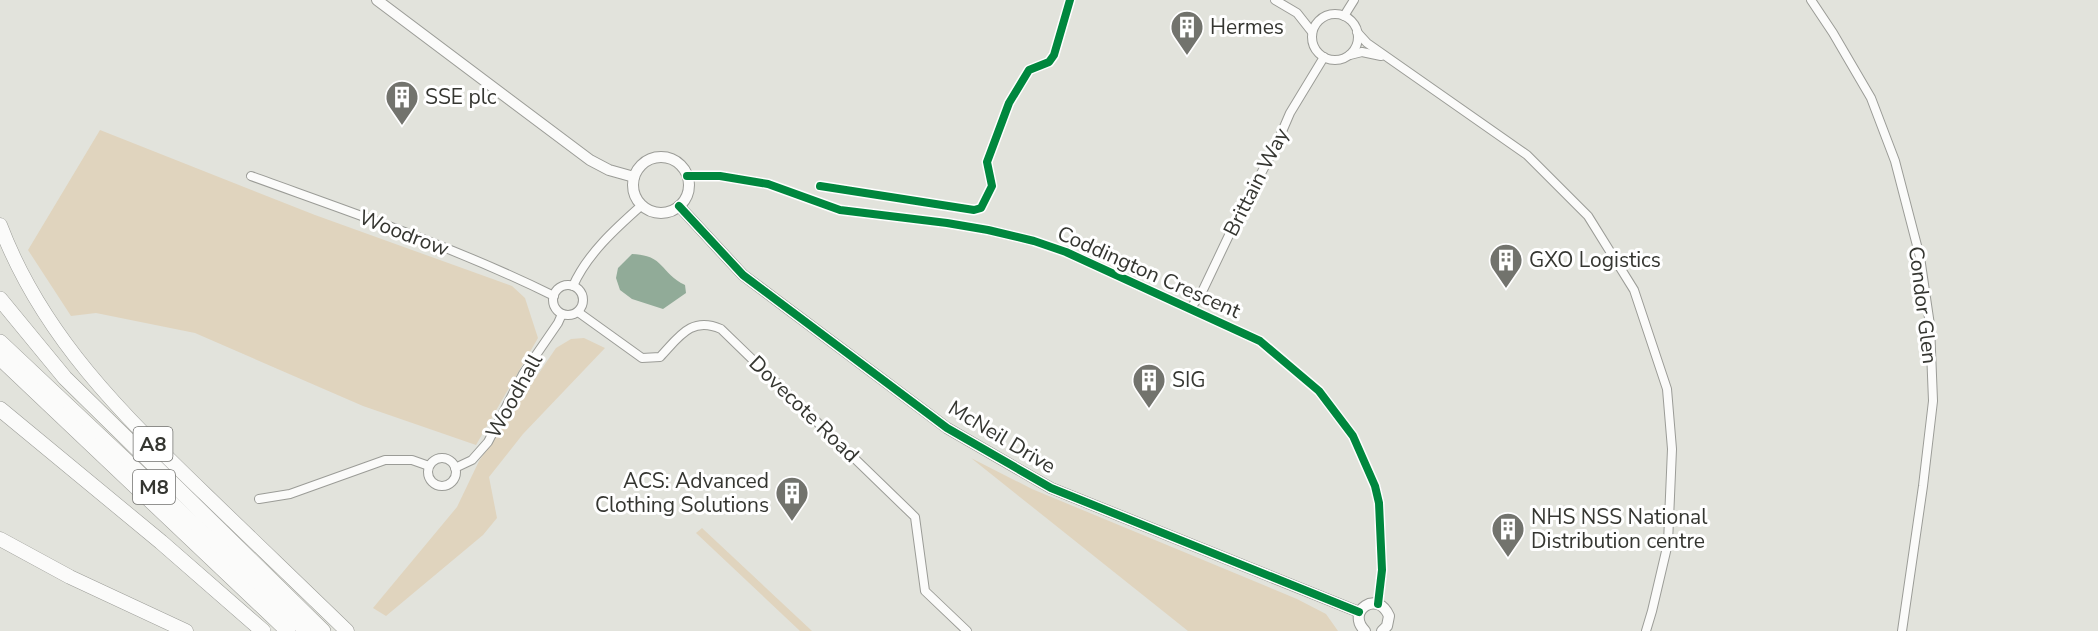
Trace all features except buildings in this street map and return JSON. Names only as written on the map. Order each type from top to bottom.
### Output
[{"type":"highway","name":"A8","points":[[0,225],[37,304],[74,355],[117,407],[347,631]]},
{"type":"highway","name":"M8","points":[[0,298],[44,354],[79,392],[323,631]]},
{"type":"highway","name":"M8","points":[[0,342],[307,631]]},
{"type":"highway","name":"M8","points":[[0,358],[288,631]]},
{"type":"highway","points":[[79,392],[89,409],[220,542],[238,567]]},
{"type":"highway","name":"M8","points":[[0,409],[161,542],[263,631]]},
{"type":"highway","points":[[0,539],[62,573],[186,631]]},
{"type":"street","points":[[377,0],[590,160],[609,170],[634,177]]},
{"type":"street","points":[[1275,0],[1297,13],[1319,20]]},
{"type":"street","points":[[1344,16],[1354,0]]},
{"type":"street","name":"Condor Glen","points":[[1811,0],[1871,98],[1895,161],[1920,257],[1930,326],[1933,401],[1902,631]]},
{"type":"street","points":[[1297,13],[1312,32],[1313,45],[1324,57],[1333,59],[1362,52],[1387,57]]},
{"type":"street","points":[[1312,32],[1319,20],[1331,14],[1344,16],[1350,20],[1367,43],[1527,155],[1588,216],[1634,290],[1667,389],[1672,448],[1668,543],[1646,631]]},
{"type":"street","points":[[1346,56],[1355,46],[1357,32]]},
{"type":"street","name":"Brittain Way","points":[[1190,309],[1201,294],[1290,113],[1324,57]]},
{"type":"street","points":[[664,157],[678,163],[687,176],[688,193],[679,207],[664,213],[648,209],[642,205],[634,192],[634,177],[646,162],[664,157]]},
{"type":"street","name":"Woodrow","points":[[251,176],[503,272],[554,297]]},
{"type":"street","name":"Coddington Crescent","points":[[687,176],[720,176],[758,183],[840,210],[946,223],[1031,240],[1066,252],[1260,341],[1319,391],[1353,436],[1375,486],[1382,570],[1378,604],[1388,613],[1387,630]]},
{"type":"street","points":[[573,286],[578,274],[595,251],[642,205]]},
{"type":"street","name":"McNeil Drive","points":[[679,207],[743,275],[947,428],[1051,488],[1359,612]]},
{"type":"street","points":[[562,286],[573,286],[579,290],[583,299],[581,308],[578,312],[569,315],[562,314],[554,306],[554,297],[562,286]]},
{"type":"street","name":"Dovecote Road","points":[[578,312],[642,358],[660,357],[686,331],[699,324],[709,324],[721,329],[915,517],[925,591],[967,631]]},
{"type":"street","name":"Woodhall","points":[[429,466],[429,479],[441,487],[453,481],[455,468],[472,460],[488,442],[523,374],[562,314]]},
{"type":"street","points":[[259,499],[290,494],[385,460],[412,460],[429,466],[434,460],[444,458],[452,462],[455,468]]},
{"type":"street","points":[[1365,631],[1359,623],[1359,612],[1370,603],[1378,604]]},
{"type":"shaded area","points":[[100,130],[315,215],[512,286],[525,298],[538,338],[476,445],[363,406],[195,333],[96,313],[71,316],[28,250]]},
{"type":"shaded area","points":[[632,254],[643,255],[657,261],[685,285],[686,293],[663,309],[632,299],[620,290],[616,278],[618,268]]},
{"type":"shaded area","points":[[584,338],[605,348],[523,434],[489,477],[497,518],[483,535],[386,616],[373,608],[457,507],[479,461],[556,348],[571,339]]},
{"type":"shaded area","points":[[971,458],[1032,489],[1297,599],[1326,614],[1338,631],[1188,631]]},
{"type":"shaded area","points":[[702,528],[812,631],[800,631],[696,533]]},
{"type":"cycle path","points":[[820,186],[974,210],[981,208],[992,186],[987,162],[1009,103],[1029,70],[1049,62],[1054,55],[1070,0]]},
{"type":"cycle path","points":[[687,176],[720,176],[768,184],[840,210],[947,223],[1034,241],[1066,252],[1260,341],[1319,391],[1353,436],[1375,486],[1379,503],[1382,570],[1378,604]]},
{"type":"cycle path","points":[[679,206],[743,275],[947,428],[1051,488],[1359,612]]},
{"type":"place","name":"Hermes","points":[[1187,56]]},
{"type":"place","name":"SSE plc","points":[[402,126]]},
{"type":"place","name":"GXO Logistics","points":[[1506,289]]},
{"type":"place","name":"SIG","points":[[1149,409]]},
{"type":"place","name":"ACS: Advanced Clothing Solutions","points":[[792,522]]},
{"type":"place","name":"NHS NSS National Distribution centre","points":[[1508,558]]}]
